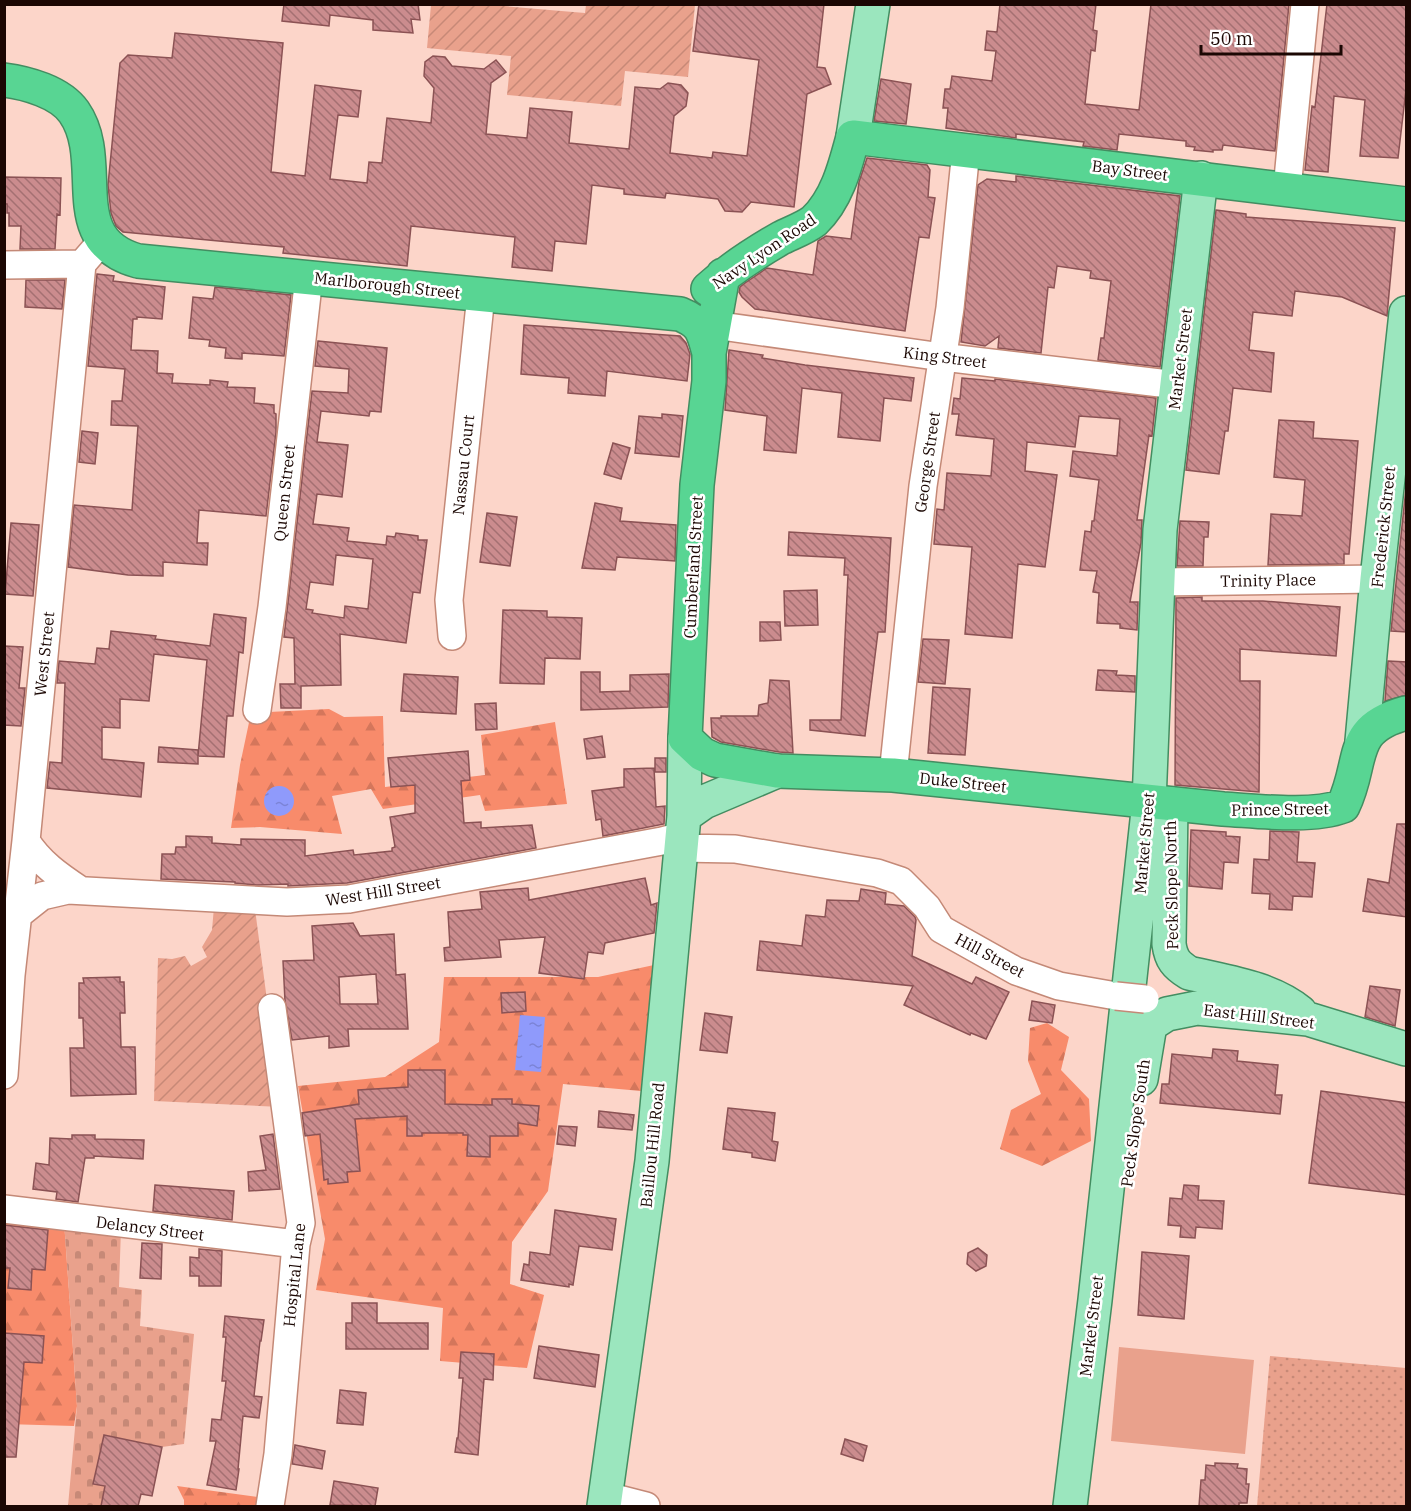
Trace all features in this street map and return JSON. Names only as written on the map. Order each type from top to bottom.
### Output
[{"type":"highway","points":[[4,80],[37,88],[58,98],[73,111],[85,139],[90,200],[94,223],[101,238]]},
{"type":"highway","name":"Bay Street","points":[[853,137],[1407,204]]},
{"type":"highway","name":"Navy Lyon Road","points":[[680,314],[723,275],[813,221],[830,201],[844,172],[853,137]]},
{"type":"highway","name":"Marlborough Street","points":[[101,238],[118,255],[138,261],[680,314]]},
{"type":"highway","name":"Cumberland Street","points":[[685,738],[697,485],[712,339],[723,275]]},
{"type":"highway","name":"Cumberland Street","points":[[680,314],[691,319],[712,339]]},
{"type":"highway","points":[[1362,741],[1386,719],[1407,713]]},
{"type":"highway","name":"Duke Street","points":[[685,738],[702,754],[715,760],[777,771],[893,775],[1160,803]]},
{"type":"highway","name":"Prince Street","points":[[1160,803],[1275,812],[1337,808],[1343,806],[1347,798],[1362,741]]},
{"type":"main road","name":"Navy Lyon Road","points":[[853,137],[873,4]]},
{"type":"main road","name":"Market Street","points":[[1070,1506],[1160,803],[1150,742],[1160,530],[1201,178]]},
{"type":"main road","name":"Frederick Street","points":[[1362,741],[1377,579],[1407,313]]},
{"type":"main road","name":"Cumberland Street","points":[[684,783],[685,738]]},
{"type":"main road","name":"Duke Street","points":[[682,833],[704,802],[777,771]]},
{"type":"main road","name":"Baillou Hill Road","points":[[606,1501],[652,1161],[682,833],[684,783]]},
{"type":"main road","name":"Peck Slope North","points":[[1160,803],[1171,957],[1178,966],[1189,973],[1264,992],[1290,1004],[1308,1019]]},
{"type":"main road","name":"East Hill Street","points":[[1197,1008],[1308,1019],[1407,1049]]},
{"type":"main road","name":"Peck Slope South","points":[[1095,1299],[1118,1271],[1131,1140],[1150,1025],[1167,1014],[1197,1008]]},
{"type":"street","points":[[1287,189],[1305,4]]},
{"type":"street","name":"George Street","points":[[893,775],[923,486],[950,308],[966,150]]},
{"type":"street","points":[[4,265],[82,264],[92,254],[101,238]]},
{"type":"street","name":"West Street","points":[[4,1076],[11,975],[82,264]]},
{"type":"street","name":"Queen Street","points":[[257,710],[272,607],[309,276]]},
{"type":"street","name":"Nassau Court","points":[[452,636],[449,600],[481,295]]},
{"type":"street","name":"King Street","points":[[712,339],[942,357],[1177,385]]},
{"type":"street","name":"Trinity Place","points":[[1159,582],[1377,579]]},
{"type":"street","name":"West Hill Street","points":[[18,915],[42,896],[62,890],[287,902],[349,899],[662,841],[682,833]]},
{"type":"street","name":"Hill Street","points":[[682,833],[735,849],[877,873],[901,881],[927,907],[941,929],[1016,971],[1059,986],[1145,999]]},
{"type":"street","points":[[26,841],[45,865],[80,890]]},
{"type":"street","name":"East Hill Street","points":[[1145,999],[1197,1008]]},
{"type":"street","name":"Hospital Lane","points":[[270,1506],[278,1454],[296,1244],[301,1223],[272,1008]]},
{"type":"street","name":"Delancy Street","points":[[4,1209],[296,1244]]},
{"type":"street","points":[[606,1501],[646,1506]]},
{"type":"green space","points":[[431,5],[492,5],[585,13],[586,5],[695,5],[688,77],[625,71],[621,106],[507,95],[511,56],[427,48]]},
{"type":"green space","points":[[329,709],[344,717],[383,716],[385,787],[485,775],[481,735],[555,722],[567,804],[485,811],[480,795],[383,809],[371,789],[332,796],[342,834],[260,827],[231,828],[240,765],[251,713]]},
{"type":"green space","points":[[214,907],[255,909],[281,1107],[154,1101],[158,958],[172,959],[185,956],[191,966],[207,957],[202,947],[212,930]]},
{"type":"green space","points":[[654,965],[641,1091],[563,1084],[548,1191],[512,1242],[510,1284],[544,1295],[527,1368],[440,1361],[443,1308],[316,1290],[325,1239],[298,1086],[385,1077],[439,1042],[444,977],[598,977]]},
{"type":"green space","points":[[1047,1023],[1069,1037],[1061,1070],[1089,1099],[1091,1141],[1042,1166],[1000,1149],[1011,1110],[1041,1094],[1028,1061],[1030,1028]]},
{"type":"green space","points":[[5,1214],[64,1221],[77,1406],[74,1426],[5,1424]]},
{"type":"green space","points":[[64,1221],[121,1229],[119,1287],[142,1290],[140,1326],[194,1334],[184,1444],[162,1447],[104,1435],[94,1484],[105,1486],[101,1506],[68,1506],[77,1406]]},
{"type":"green space","points":[[1119,1347],[1254,1360],[1245,1454],[1111,1441]]},
{"type":"green space","points":[[1270,1356],[1406,1368],[1406,1506],[1257,1506]]},
{"type":"green space","points":[[177,1486],[258,1497],[257,1506],[184,1506],[184,1500]]},
{"type":"water","points":[[279,786],[290,790],[294,801],[290,812],[279,816],[268,812],[264,801],[268,790]]},
{"type":"water","points":[[520,1015],[545,1017],[541,1072],[515,1070]]},
{"type":"building","points":[[284,4],[418,4],[420,20],[411,19],[413,33],[373,30],[373,20],[330,15],[329,26],[282,21]]},
{"type":"building","points":[[699,4],[824,4],[817,67],[825,68],[831,84],[807,94],[794,207],[751,202],[742,212],[725,211],[718,199],[666,193],[665,198],[624,194],[624,189],[592,185],[586,244],[555,241],[552,271],[512,267],[515,237],[411,226],[407,266],[283,253],[284,247],[123,232],[116,226],[111,213],[108,185],[120,63],[128,55],[172,58],[175,33],[283,43],[271,172],[305,176],[315,85],[361,91],[358,117],[338,115],[330,179],[367,183],[369,162],[382,163],[387,118],[431,123],[434,88],[424,76],[425,62],[433,56],[445,57],[452,66],[484,69],[496,60],[506,72],[491,83],[486,134],[527,138],[530,108],[572,112],[569,143],[629,149],[635,87],[660,89],[668,83],[681,85],[688,93],[686,106],[674,116],[670,153],[712,158],[713,152],[747,156],[759,60],[693,51]]},
{"type":"building","points":[[1000,4],[1096,4],[1093,30],[1097,31],[1095,51],[1091,50],[1085,104],[1139,110],[1151,4],[1289,4],[1275,151],[1223,145],[1222,150],[1213,150],[1213,152],[1194,150],[1195,147],[1186,146],[1186,141],[1119,134],[1117,150],[1083,146],[1084,142],[1016,134],[1016,138],[946,128],[948,108],[943,108],[945,89],[950,89],[952,76],[992,81],[996,51],[985,50],[987,31],[997,32]]},
{"type":"building","points":[[1327,4],[1407,4],[1407,81],[1398,158],[1360,156],[1365,100],[1334,96],[1328,172],[1305,170]]},
{"type":"building","points":[[881,79],[911,84],[906,124],[874,121]]},
{"type":"building","points":[[867,158],[927,165],[930,170],[928,197],[935,198],[929,238],[919,237],[905,331],[755,309],[739,292],[740,287],[745,283],[767,268],[813,275],[818,241],[826,236],[851,239],[859,182]]},
{"type":"building","points":[[1016,176],[1180,196],[1160,367],[1098,360],[1101,338],[1104,338],[1111,281],[1090,278],[1091,271],[1057,266],[1054,288],[1048,287],[1041,353],[998,348],[999,336],[985,346],[961,342],[978,185],[987,179],[1016,182]]},
{"type":"building","points":[[4,177],[61,178],[60,215],[57,214],[55,249],[20,249],[21,226],[9,226],[7,204],[4,204]]},
{"type":"building","points":[[1216,210],[1246,214],[1246,217],[1395,228],[1387,316],[1342,297],[1295,291],[1292,316],[1253,312],[1249,350],[1274,353],[1271,392],[1233,388],[1228,431],[1225,431],[1219,474],[1186,470]]},
{"type":"building","points":[[97,274],[114,276],[113,281],[165,287],[162,319],[137,317],[133,319],[131,350],[158,351],[157,373],[173,374],[172,383],[210,385],[210,380],[228,382],[227,387],[255,388],[254,403],[274,405],[276,432],[266,516],[199,510],[197,543],[208,543],[207,565],[163,562],[163,576],[128,575],[68,567],[74,505],[132,510],[138,426],[111,425],[112,401],[122,401],[125,369],[88,366]]},
{"type":"building","points":[[26,280],[65,280],[62,309],[25,307]]},
{"type":"building","points":[[215,287],[291,295],[284,356],[242,353],[242,359],[225,358],[226,348],[209,346],[210,340],[189,338],[193,297],[213,299]]},
{"type":"building","points":[[524,325],[680,336],[686,343],[690,354],[687,381],[607,371],[605,396],[568,393],[569,378],[521,374]]},
{"type":"building","points":[[318,341],[387,348],[381,412],[370,411],[369,416],[321,411],[317,442],[348,445],[342,497],[317,494],[313,524],[349,528],[347,541],[386,545],[387,536],[395,537],[396,533],[418,536],[418,540],[427,540],[420,593],[413,592],[406,643],[340,634],[341,685],[301,686],[301,708],[281,708],[280,684],[295,684],[294,638],[284,637],[312,391],[348,393],[349,369],[315,366]],"holes":[[[336,555],[373,559],[368,609],[345,606],[344,618],[312,613],[313,610],[306,609],[310,582],[333,585]]]},
{"type":"building","points":[[729,350],[805,365],[914,378],[911,401],[884,398],[880,441],[838,437],[842,393],[802,388],[796,453],[764,450],[767,416],[725,410]]},
{"type":"building","points":[[962,378],[995,381],[995,379],[1156,398],[1152,436],[1149,435],[1137,520],[1142,520],[1141,543],[1130,602],[1138,602],[1137,630],[1120,628],[1120,624],[1097,623],[1099,593],[1093,592],[1097,571],[1080,570],[1085,531],[1091,532],[1092,521],[1094,521],[1099,480],[1070,476],[1073,451],[1117,456],[1120,419],[1079,416],[1075,447],[1027,442],[1025,471],[1057,475],[1045,567],[1018,564],[1012,638],[965,634],[972,547],[934,544],[937,509],[944,510],[947,473],[991,476],[994,439],[956,435],[959,414],[952,414],[954,398],[960,399]]},
{"type":"building","points":[[662,414],[683,416],[679,457],[635,453],[639,416],[662,418]]},
{"type":"building","points":[[1279,420],[1314,422],[1313,438],[1358,441],[1349,554],[1344,554],[1344,564],[1268,565],[1271,514],[1302,516],[1305,480],[1274,477]]},
{"type":"building","points":[[82,431],[98,433],[95,464],[79,462]]},
{"type":"building","points":[[613,443],[630,448],[621,479],[604,474]]},
{"type":"building","points":[[1407,488],[1407,632],[1391,631]]},
{"type":"building","points":[[595,503],[622,508],[620,521],[676,525],[675,561],[617,557],[615,570],[582,568]]},
{"type":"building","points":[[487,513],[517,517],[510,566],[480,562]]},
{"type":"building","points":[[1180,521],[1209,522],[1208,537],[1204,537],[1203,566],[1177,566]]},
{"type":"building","points":[[11,523],[39,525],[33,596],[5,594]]},
{"type":"building","points":[[789,532],[891,538],[885,632],[878,632],[865,736],[810,730],[810,720],[841,720],[848,575],[844,575],[845,558],[788,555]]},
{"type":"building","points":[[817,590],[818,625],[785,626],[784,591]]},
{"type":"building","points":[[1202,597],[1202,601],[1263,601],[1340,607],[1336,656],[1240,649],[1240,681],[1260,681],[1259,792],[1175,785],[1176,598]]},
{"type":"building","points":[[503,610],[547,611],[547,617],[582,618],[580,659],[545,658],[544,684],[500,683]]},
{"type":"building","points":[[214,614],[246,618],[243,653],[239,652],[233,716],[227,716],[224,757],[198,756],[207,660],[154,654],[149,701],[120,699],[120,728],[102,727],[102,759],[144,763],[141,797],[47,788],[50,762],[62,763],[65,683],[57,683],[59,661],[95,664],[97,648],[109,649],[111,631],[210,646]]},
{"type":"building","points":[[760,622],[780,622],[781,640],[760,641]]},
{"type":"building","points":[[923,639],[949,640],[945,684],[918,682]]},
{"type":"building","points":[[4,646],[23,647],[19,688],[25,688],[21,726],[4,725]]},
{"type":"building","points":[[1388,661],[1407,662],[1407,695],[1385,701]]},
{"type":"building","points":[[1098,670],[1117,671],[1116,675],[1135,676],[1135,692],[1096,690]]},
{"type":"building","points":[[581,672],[600,672],[600,692],[630,691],[630,675],[669,674],[668,707],[581,710]]},
{"type":"building","points":[[404,674],[458,677],[456,714],[401,711]]},
{"type":"building","points":[[770,680],[789,681],[793,753],[721,742],[712,737],[711,718],[758,716],[759,705],[768,703]]},
{"type":"building","points":[[933,687],[970,689],[965,755],[928,753]]},
{"type":"building","points":[[496,703],[497,729],[476,730],[475,704]]},
{"type":"building","points":[[602,736],[605,757],[587,759],[584,739]]},
{"type":"building","points":[[159,747],[198,750],[198,764],[158,762]]},
{"type":"building","points":[[468,751],[470,780],[461,781],[464,823],[481,822],[481,828],[532,825],[536,848],[347,883],[288,886],[288,884],[257,885],[161,879],[162,854],[175,854],[176,847],[186,847],[186,836],[212,837],[212,843],[241,845],[241,839],[305,840],[305,856],[353,850],[354,855],[392,851],[395,847],[390,817],[415,813],[415,785],[391,787],[388,758]]},
{"type":"building","points":[[655,758],[666,758],[666,772],[655,772]]},
{"type":"building","points":[[654,768],[656,807],[665,806],[664,824],[603,836],[601,819],[596,820],[592,791],[624,787],[624,769]]},
{"type":"building","points":[[1397,824],[1407,824],[1407,917],[1363,911],[1368,879],[1389,883]]},
{"type":"building","points":[[1191,830],[1226,832],[1226,836],[1240,837],[1238,863],[1224,862],[1222,889],[1189,886]]},
{"type":"building","points":[[1270,831],[1299,832],[1297,862],[1315,863],[1312,897],[1293,896],[1292,910],[1269,909],[1270,894],[1252,893],[1254,859],[1269,860]]},
{"type":"building","points":[[645,878],[651,905],[657,903],[654,933],[605,943],[603,954],[588,952],[584,979],[539,973],[545,937],[499,940],[501,957],[445,961],[444,948],[450,947],[448,912],[482,909],[480,892],[528,888],[529,900]]},
{"type":"building","points":[[861,889],[886,893],[885,904],[904,906],[915,917],[912,956],[972,984],[976,977],[1009,992],[986,1039],[971,1033],[970,1035],[904,1005],[913,986],[757,970],[760,941],[802,946],[806,915],[825,917],[827,900],[859,901]]},
{"type":"building","points":[[353,923],[360,936],[394,934],[396,975],[405,974],[408,1029],[348,1029],[349,1046],[329,1048],[329,1036],[292,1040],[285,1001],[283,961],[314,960],[312,926]],"holes":[[[376,974],[378,1004],[340,1004],[339,977]]]},
{"type":"building","points":[[120,977],[120,982],[124,982],[125,1013],[120,1013],[121,1047],[135,1047],[136,1094],[71,1096],[70,1048],[84,1048],[83,1018],[79,1018],[79,983],[84,983],[83,978]]},
{"type":"building","points":[[1370,986],[1400,990],[1395,1026],[1365,1017]]},
{"type":"building","points":[[525,992],[526,1011],[502,1013],[501,993]]},
{"type":"building","points":[[1032,1001],[1055,1005],[1052,1023],[1029,1020]]},
{"type":"building","points":[[705,1013],[732,1017],[727,1053],[700,1050]]},
{"type":"building","points":[[1213,1049],[1238,1051],[1237,1061],[1278,1065],[1275,1095],[1282,1095],[1280,1114],[1160,1103],[1162,1084],[1169,1084],[1172,1054],[1212,1058]]},
{"type":"building","points":[[408,1070],[445,1070],[445,1104],[492,1105],[492,1099],[512,1099],[512,1104],[539,1106],[537,1126],[518,1123],[518,1136],[490,1136],[490,1157],[467,1156],[468,1135],[463,1135],[463,1133],[422,1133],[422,1136],[407,1136],[407,1116],[355,1119],[360,1171],[347,1172],[348,1182],[328,1184],[328,1179],[324,1180],[320,1134],[305,1136],[302,1113],[359,1104],[358,1090],[408,1087]]},
{"type":"building","points":[[1321,1091],[1407,1103],[1407,1195],[1309,1183]]},
{"type":"building","points":[[728,1108],[775,1113],[772,1141],[778,1142],[775,1161],[752,1157],[752,1153],[723,1149]]},
{"type":"building","points":[[599,1111],[634,1115],[632,1130],[598,1127]]},
{"type":"building","points":[[559,1126],[577,1127],[575,1146],[557,1144]]},
{"type":"building","points":[[273,1134],[280,1189],[249,1191],[248,1172],[266,1170],[260,1136]]},
{"type":"building","points":[[72,1135],[95,1135],[95,1139],[144,1140],[143,1159],[94,1156],[94,1158],[85,1158],[78,1202],[56,1199],[57,1192],[33,1189],[36,1163],[49,1165],[50,1138],[72,1139]]},
{"type":"building","points":[[155,1185],[234,1191],[232,1220],[153,1211]]},
{"type":"building","points":[[1184,1185],[1199,1186],[1198,1200],[1224,1201],[1222,1229],[1196,1227],[1195,1238],[1180,1237],[1181,1226],[1168,1225],[1170,1198],[1182,1199]]},
{"type":"building","points":[[555,1210],[616,1219],[612,1250],[579,1246],[573,1285],[569,1284],[569,1287],[521,1280],[524,1264],[529,1265],[530,1252],[550,1255]]},
{"type":"building","points":[[4,1225],[48,1230],[45,1270],[32,1269],[31,1290],[8,1288],[10,1268],[4,1268]]},
{"type":"building","points":[[142,1243],[162,1244],[161,1279],[140,1278]]},
{"type":"building","points":[[978,1248],[987,1255],[986,1266],[976,1271],[967,1264],[968,1253]]},
{"type":"building","points":[[199,1249],[222,1251],[221,1286],[199,1286],[199,1276],[190,1276],[190,1257],[199,1258]]},
{"type":"building","points":[[1142,1252],[1189,1256],[1184,1319],[1138,1315]]},
{"type":"building","points":[[352,1303],[377,1303],[377,1323],[428,1323],[428,1349],[346,1349],[346,1323],[352,1323]]},
{"type":"building","points":[[225,1316],[264,1320],[254,1396],[262,1397],[259,1418],[243,1416],[236,1490],[207,1485],[216,1441],[210,1441],[212,1419],[221,1420],[226,1381],[222,1381],[226,1337],[223,1337]]},
{"type":"building","points":[[4,1333],[44,1336],[42,1363],[24,1362],[16,1457],[4,1457]]},
{"type":"building","points":[[539,1346],[599,1355],[595,1387],[534,1378]]},
{"type":"building","points":[[461,1352],[494,1354],[493,1380],[484,1379],[478,1455],[455,1452],[463,1378],[459,1378]]},
{"type":"building","points":[[340,1390],[366,1393],[363,1425],[337,1423]]},
{"type":"building","points":[[104,1435],[162,1447],[152,1496],[141,1494],[138,1506],[101,1506],[105,1486],[93,1484]]},
{"type":"building","points":[[845,1439],[867,1446],[863,1461],[841,1454]]},
{"type":"building","points":[[295,1445],[325,1451],[322,1469],[292,1464]]},
{"type":"building","points":[[1215,1463],[1238,1464],[1237,1468],[1247,1469],[1246,1484],[1249,1484],[1247,1503],[1239,1503],[1239,1506],[1199,1506],[1201,1480],[1205,1480],[1206,1465],[1215,1466]]},
{"type":"building","points":[[334,1481],[378,1488],[375,1506],[330,1505]]}]
